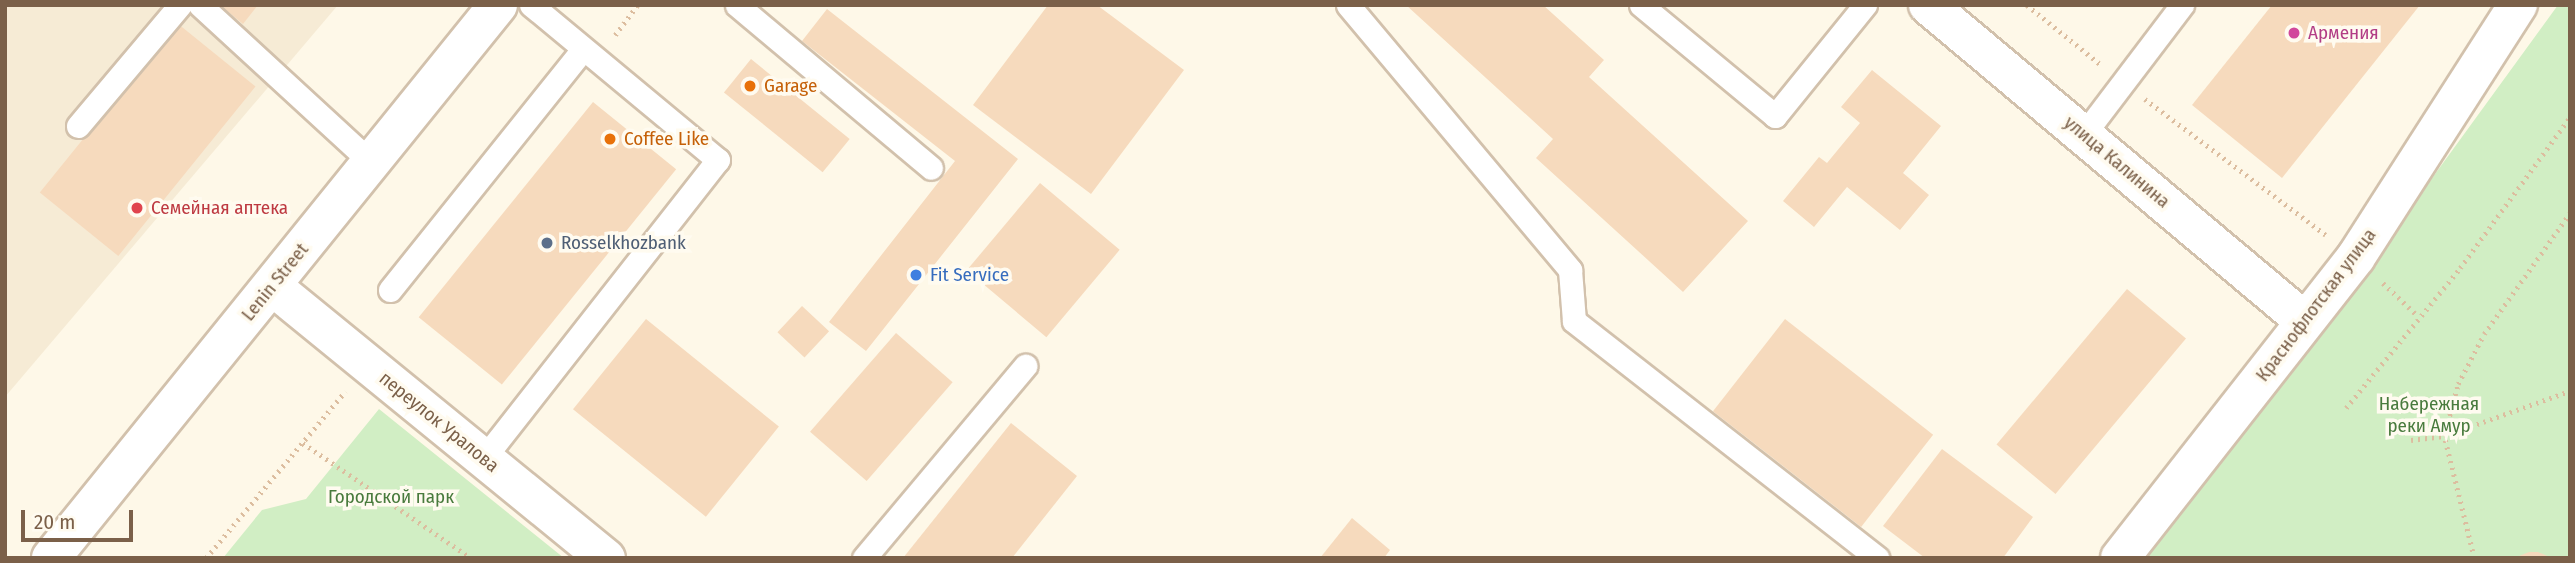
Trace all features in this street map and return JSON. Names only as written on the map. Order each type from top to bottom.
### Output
[{"type":"main road","name":"Lenin Street","points":[[51,558],[498,5]]},
{"type":"main road","name":"улица Калинина","points":[[1928,5],[2305,321]]},
{"type":"main road","name":"Краснофлотская улица","points":[[2120,558],[2356,257],[2518,5]]},
{"type":"main road","name":"переулок Уралова","points":[[272,286],[606,558]]},
{"type":"lane","points":[[78,126],[180,5]]},
{"type":"lane","points":[[200,5],[372,163]]},
{"type":"lane","points":[[484,458],[718,160],[531,5]]},
{"type":"lane","points":[[737,5],[931,168]]},
{"type":"lane","points":[[1348,5],[1570,270],[1574,321],[1877,558]]},
{"type":"lane","points":[[1642,5],[1775,116],[1865,5]]},
{"type":"lane","points":[[2084,134],[2182,5]]},
{"type":"lane","points":[[390,290],[582,50]]},
{"type":"lane","points":[[864,558],[1025,366]]},
{"type":"path","points":[[2027,5],[2123,83],[2356,257],[2418,316]]},
{"type":"path","points":[[2346,408],[2418,316],[2460,268],[2570,117]]},
{"type":"path","points":[[2474,558],[2444,436],[2458,384],[2484,334],[2570,213]]},
{"type":"path","points":[[206,558],[346,390]]},
{"type":"path","points":[[2411,439],[2444,436],[2570,391]]},
{"type":"path","points":[[303,443],[471,558]]},
{"type":"shaded area","points":[[5,5],[338,5],[5,397]]},
{"type":"green space","name":"Набережная реки Амур","points":[[2558,5],[2570,5],[2570,558],[2142,558],[2347,295]]},
{"type":"green space","name":"Городской парк","points":[[379,409],[564,558],[223,558],[262,510],[306,499]]},
{"type":"building","points":[[220,5],[258,5],[243,24]]},
{"type":"building","points":[[1048,5],[1097,5],[1184,70],[1091,194],[973,105]]},
{"type":"building","points":[[1406,5],[1543,5],[1604,60],[1589,77],[1748,221],[1683,292],[1536,158],[1553,139]]},
{"type":"building","points":[[2272,5],[2420,5],[2282,178],[2192,105]]},
{"type":"building","points":[[827,9],[1018,159],[866,351],[829,322],[955,161],[802,41]]},
{"type":"building","points":[[177,23],[255,87],[118,256],[40,192]]},
{"type":"building","points":[[751,59],[850,139],[823,172],[724,92]]},
{"type":"building","points":[[1872,70],[1941,126],[1903,173],[1929,195],[1900,230],[1847,187],[1814,227],[1783,201],[1819,157],[1827,163],[1860,123],[1841,107]]},
{"type":"building","name":"Rosselkhozbank","points":[[593,102],[676,169],[502,385],[419,317]]},
{"type":"building","points":[[1040,183],[1120,250],[1046,337],[967,270]]},
{"type":"building","points":[[2127,289],[2186,338],[2055,494],[1997,445]]},
{"type":"building","points":[[802,306],[829,331],[805,358],[777,332]]},
{"type":"building","points":[[646,319],[779,427],[706,517],[573,409]]},
{"type":"building","points":[[1785,319],[1933,435],[1861,527],[1713,411]]},
{"type":"building","points":[[896,333],[953,382],[867,481],[810,432]]},
{"type":"building","points":[[1011,423],[1077,476],[1012,558],[903,558]]},
{"type":"building","points":[[1942,449],[2033,517],[2003,558],[1925,558],[1883,526]]},
{"type":"building","points":[[1352,518],[1390,550],[1384,558],[1320,558]]},
{"type":"building","points":[[2529,552],[2538,552],[2552,558],[2514,558]]},
{"type":"place","name":"Армения","points":[[2294,33]]},
{"type":"place","name":"Garage","points":[[750,86]]},
{"type":"place","name":"Coffee Like","points":[[610,139]]},
{"type":"place","name":"Семейная аптека","points":[[137,208]]},
{"type":"place","name":"Rosselkhozbank","points":[[547,243]]},
{"type":"place","name":"Fit Service","points":[[916,275]]}]
